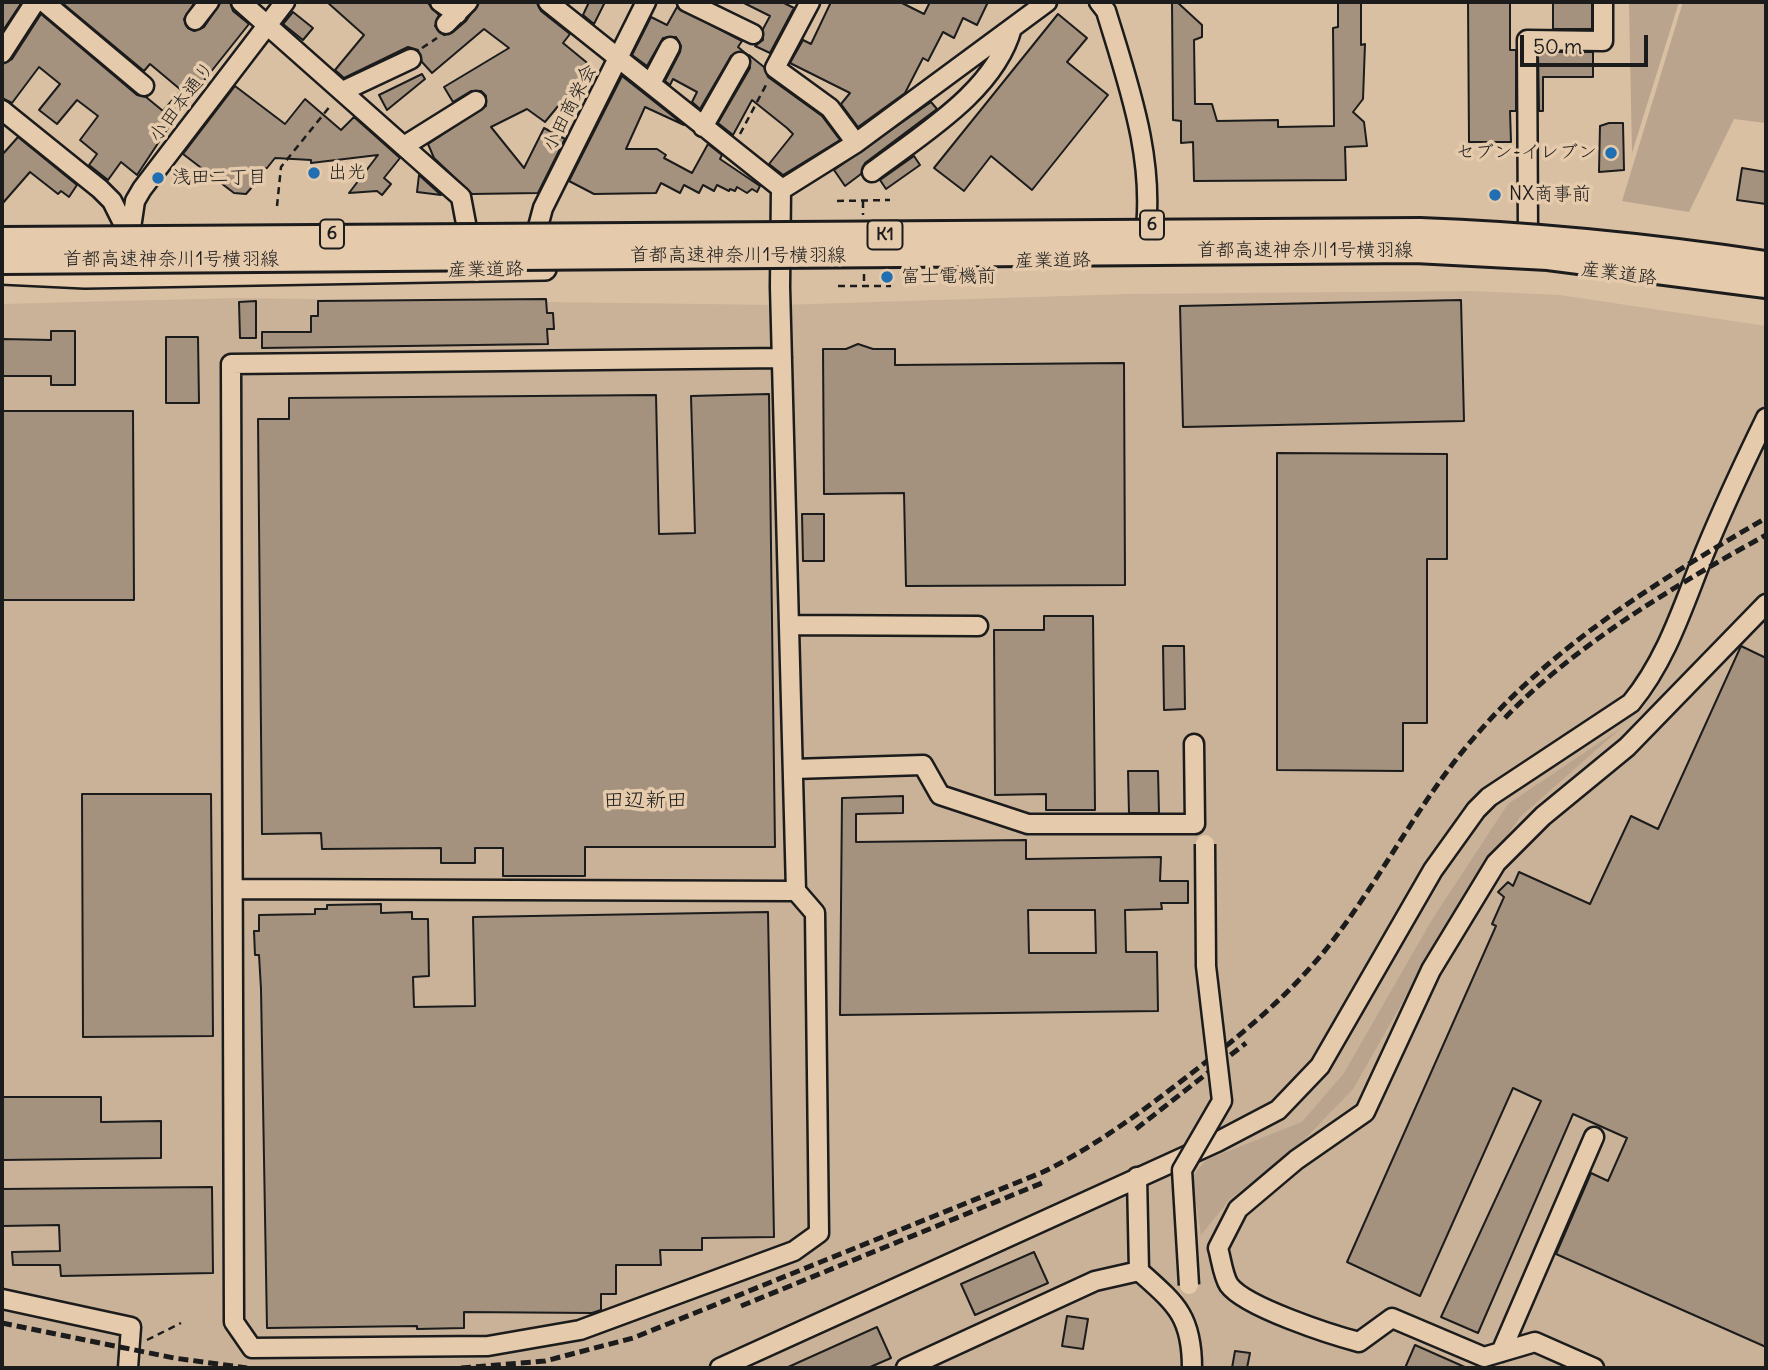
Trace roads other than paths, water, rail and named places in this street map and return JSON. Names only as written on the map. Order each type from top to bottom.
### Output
[{"type":"highway","name":"首都高速神奈川1号横羽線","points":[[2,237],[1420,231],[1488,233],[1627,245],[1766,264]]},
{"type":"highway","name":"首都高速神奈川1号横羽線","points":[[2,261],[1428,250],[1548,257],[1766,285]]},
{"type":"main road","name":"産業道路","points":[[2,237],[780,234],[1147,225],[1274,228],[1454,226],[1766,257]]},
{"type":"main road","name":"産業道路","points":[[2,273],[126,276],[779,260],[1141,260],[1467,256],[1658,279],[1766,296]]},
{"type":"street","points":[[2,53],[35,2]]},
{"type":"street","points":[[44,2],[144,86]]},
{"type":"street","points":[[195,20],[209,2]]},
{"type":"street","points":[[242,2],[461,197],[468,234]]},
{"type":"street","name":"小田本通り","points":[[126,276],[135,201],[285,2]]},
{"type":"street","points":[[440,2],[457,13]]},
{"type":"street","points":[[548,2],[781,189]]},
{"type":"street","name":"小田商栄会","points":[[536,234],[543,208],[646,2]]},
{"type":"street","points":[[687,2],[753,34]]},
{"type":"street","points":[[810,2],[775,68],[830,108],[856,143]]},
{"type":"street","points":[[1099,2],[1106,10],[1135,106],[1150,199],[1141,260]]},
{"type":"street","points":[[1528,233],[1527,40],[1603,41],[1603,2]]},
{"type":"street","points":[[781,189],[856,143],[1012,28],[1040,4]]},
{"type":"street","points":[[872,172],[961,105],[1006,48],[1012,28]]},
{"type":"street","points":[[651,83],[670,47]]},
{"type":"street","points":[[343,92],[411,59]]},
{"type":"street","points":[[704,127],[740,62]]},
{"type":"street","points":[[404,146],[476,101]]},
{"type":"street","points":[[2,110],[100,189],[112,201],[129,235]]},
{"type":"street","points":[[781,189],[779,260],[782,358],[796,891],[815,913],[819,1233],[794,1251],[580,1330],[488,1346],[252,1348],[234,1322],[231,364],[782,358]]},
{"type":"street","points":[[720,1368],[1258,1122],[1286,1103],[1327,1055],[1405,916],[1470,817],[1489,797],[1631,703],[1667,647],[1718,522],[1766,418]]},
{"type":"street","points":[[1594,1368],[1535,1342],[1484,1357],[1392,1318],[1359,1342],[1324,1334],[1265,1308],[1229,1285],[1218,1248],[1238,1209],[1296,1160],[1365,1112],[1432,970],[1496,863],[1543,816],[1627,747],[1766,604]]},
{"type":"street","points":[[789,625],[978,626]]},
{"type":"street","points":[[1180,1307],[1188,1300],[1189,1285],[1182,1170],[1222,1101],[1206,966],[1205,844],[1195,824],[1194,744]]},
{"type":"street","points":[[793,769],[923,765],[940,796],[1028,824],[1195,824]]},
{"type":"street","points":[[233,889],[796,891]]},
{"type":"street","points":[[1501,1352],[1594,1137]]},
{"type":"street","points":[[1137,1177],[1139,1271],[1180,1307],[1192,1346],[1192,1368]]},
{"type":"street","points":[[906,1368],[1095,1281],[1139,1271]]},
{"type":"street","points":[[2,1299],[131,1327],[128,1368]]},
{"type":"railway","points":[[461,1368],[545,1361],[633,1338],[1043,1172],[1100,1140],[1153,1103],[1227,1045],[1266,1012],[1318,959],[1352,915],[1453,764],[1503,706],[1536,674],[1648,590],[1766,518]]},
{"type":"railway","points":[[1505,718],[1532,691],[1595,641],[1663,595],[1766,535]]},
{"type":"railway","points":[[1136,1129],[1246,1043]]},
{"type":"railway","points":[[741,1306],[1042,1183]]},
{"type":"railway","points":[[2,1323],[174,1358],[247,1368]]},
{"type":"place","name":"セブン-イレブン","points":[[1611,153]]},
{"type":"place","name":"出光","points":[[314,173]]},
{"type":"place","name":"浅田二丁目","points":[[158,178]]},
{"type":"place","name":"NX商事前","points":[[1495,195]]},
{"type":"place","name":"富士電機前","points":[[887,277]]},
{"type":"district","name":"田辺新田","points":[[645,801]]}]
